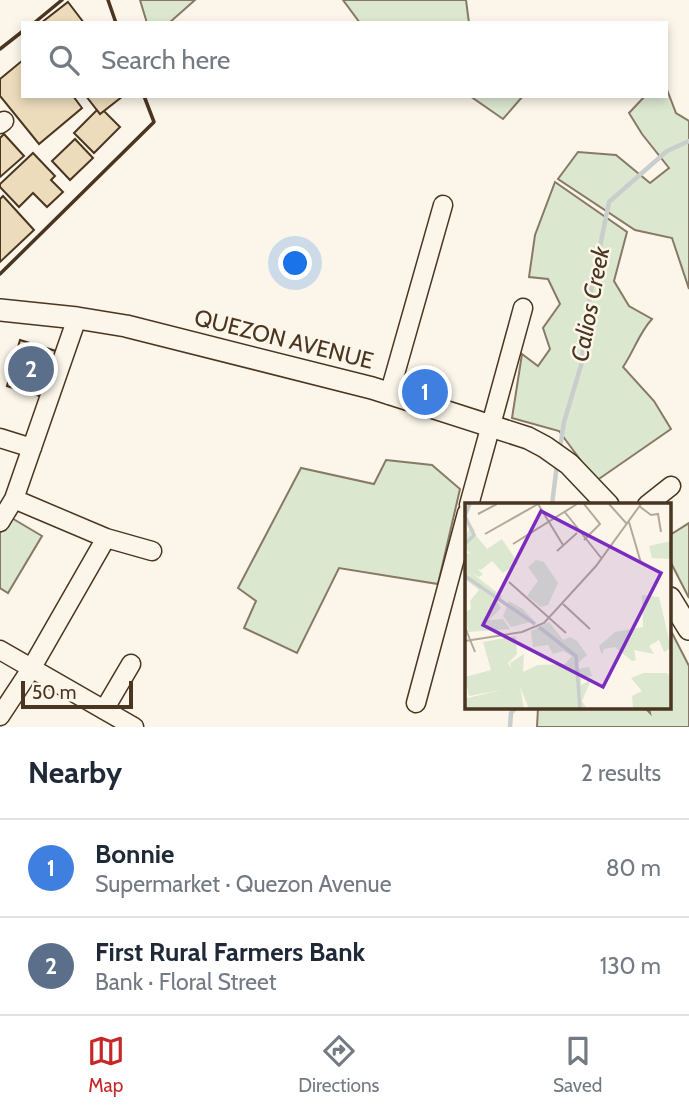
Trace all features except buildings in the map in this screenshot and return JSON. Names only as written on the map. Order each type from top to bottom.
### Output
[{"type":"main road","name":"QUEZON AVENUE","points":[[0,310],[126,326],[372,388],[528,438],[569,464],[606,503]]},
{"type":"main road","points":[[672,601],[689,629]]},
{"type":"street","points":[[389,395],[443,205]]},
{"type":"street","points":[[470,503],[523,308]]},
{"type":"street","points":[[0,522],[14,499],[77,318]]},
{"type":"street","points":[[0,438],[32,448]]},
{"type":"street","points":[[650,503],[671,486]]},
{"type":"street","points":[[14,499],[106,538],[152,551]]},
{"type":"street","points":[[416,703],[465,520]]},
{"type":"street","points":[[0,716],[31,669],[106,538]]},
{"type":"street","points":[[0,650],[134,727]]},
{"type":"street","points":[[104,710],[131,664]]},
{"type":"green space","points":[[140,0],[195,0],[171,21],[146,21]]},
{"type":"green space","points":[[343,0],[466,0],[469,21],[359,21]]},
{"type":"green space","points":[[668,92],[676,113],[689,121],[689,289],[672,238],[635,230],[558,179],[578,152],[616,155],[650,183],[669,168],[629,113],[643,98],[668,98]]},
{"type":"green space","points":[[473,98],[521,98],[503,119]]},
{"type":"green space","points":[[555,182],[627,232],[614,281],[629,306],[652,319],[623,367],[654,401],[671,429],[596,481],[559,431],[512,418],[522,354],[538,366],[550,349],[543,328],[560,304],[548,279],[529,277],[535,235]]},
{"type":"green space","points":[[386,460],[432,465],[460,489],[438,584],[339,568],[297,653],[244,628],[256,601],[238,588],[301,468],[374,484]]},
{"type":"green space","points":[[10,517],[42,536],[8,593],[0,588],[0,533]]},
{"type":"green space","points":[[689,523],[689,598],[672,565],[672,534]]},
{"type":"green space","points":[[672,633],[689,666],[689,727],[537,727],[538,710],[647,710],[650,713],[649,710],[672,710]]},
{"type":"waterway","name":"Calios Creek","points":[[560,448],[564,422],[582,362],[586,316],[609,202],[667,151],[689,141]]},
{"type":"waterway","name":"Calios Creek","points":[[552,503],[557,464]]},
{"type":"waterway","name":"Calios Creek","points":[[510,727],[513,710]]},
{"type":"wall","points":[[36,21],[62,0]]},
{"type":"wall","points":[[108,0],[115,21]]},
{"type":"wall","points":[[0,49],[21,33]]},
{"type":"wall","points":[[0,274],[154,122],[145,98]]},
{"type":"place","name":"First Rural Farmers Bank","points":[[31,369]]},
{"type":"place","name":"Bonnie","points":[[425,392]]}]
